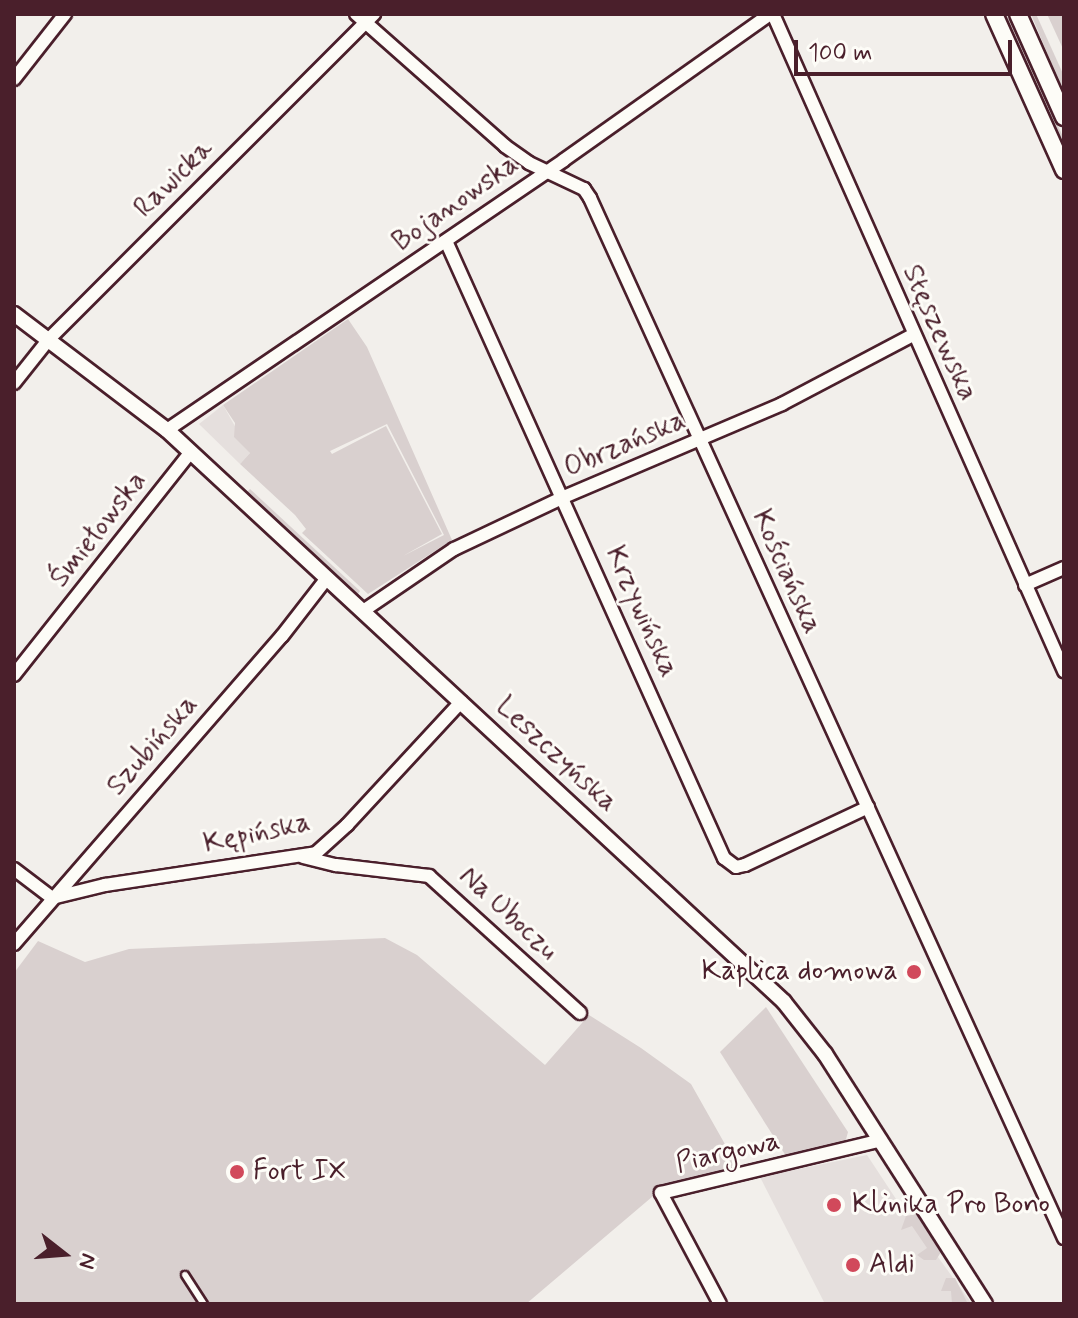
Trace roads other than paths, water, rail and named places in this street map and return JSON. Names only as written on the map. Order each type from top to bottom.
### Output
[{"type":"main road","points":[[994,14],[1064,170]]},
{"type":"main road","points":[[1018,14],[1064,117]]},
{"type":"street","points":[[14,79],[65,14]]},
{"type":"street","name":"Bojanowska","points":[[167,430],[446,241],[771,14]]},
{"type":"street","name":"Stęszewska","points":[[771,14],[1064,671]]},
{"type":"street","name":"Kościańska","points":[[365,17],[505,146],[584,189],[590,198],[1064,1238]]},
{"type":"street","name":"Rawicka","points":[[14,383],[49,339],[365,17]]},
{"type":"street","name":"Krzywińska","points":[[446,241],[729,864],[745,865],[868,807]]},
{"type":"street","name":"Leszczyńska","points":[[14,314],[167,430],[796,1014],[881,1140],[985,1304]]},
{"type":"street","name":"Obrzańska","points":[[363,611],[454,549],[564,497],[782,404],[913,335]]},
{"type":"street","name":"Śmiełowska","points":[[14,675],[191,452]]},
{"type":"street","points":[[1025,585],[1064,568]]},
{"type":"street","name":"Szubińska","points":[[14,944],[282,636],[327,578]]},
{"type":"street","name":"Kępińska","points":[[52,898],[105,885],[316,853],[332,841],[461,702]]},
{"type":"street","name":"Na Uboczu","points":[[300,856],[336,865],[429,876],[580,1013]]},
{"type":"street","points":[[14,869],[52,898]]},
{"type":"street","name":"Piargowa","points":[[720,1304],[661,1193],[881,1140]]},
{"type":"lane","points":[[185,1275],[204,1304]]},
{"type":"place","name":"Kaplica domowa","points":[[914,972]]},
{"type":"place","name":"Fort IX","points":[[237,1172]]},
{"type":"place","name":"Klinika Pro Bono","points":[[834,1205]]},
{"type":"place","name":"Aldi","points":[[853,1265]]}]
